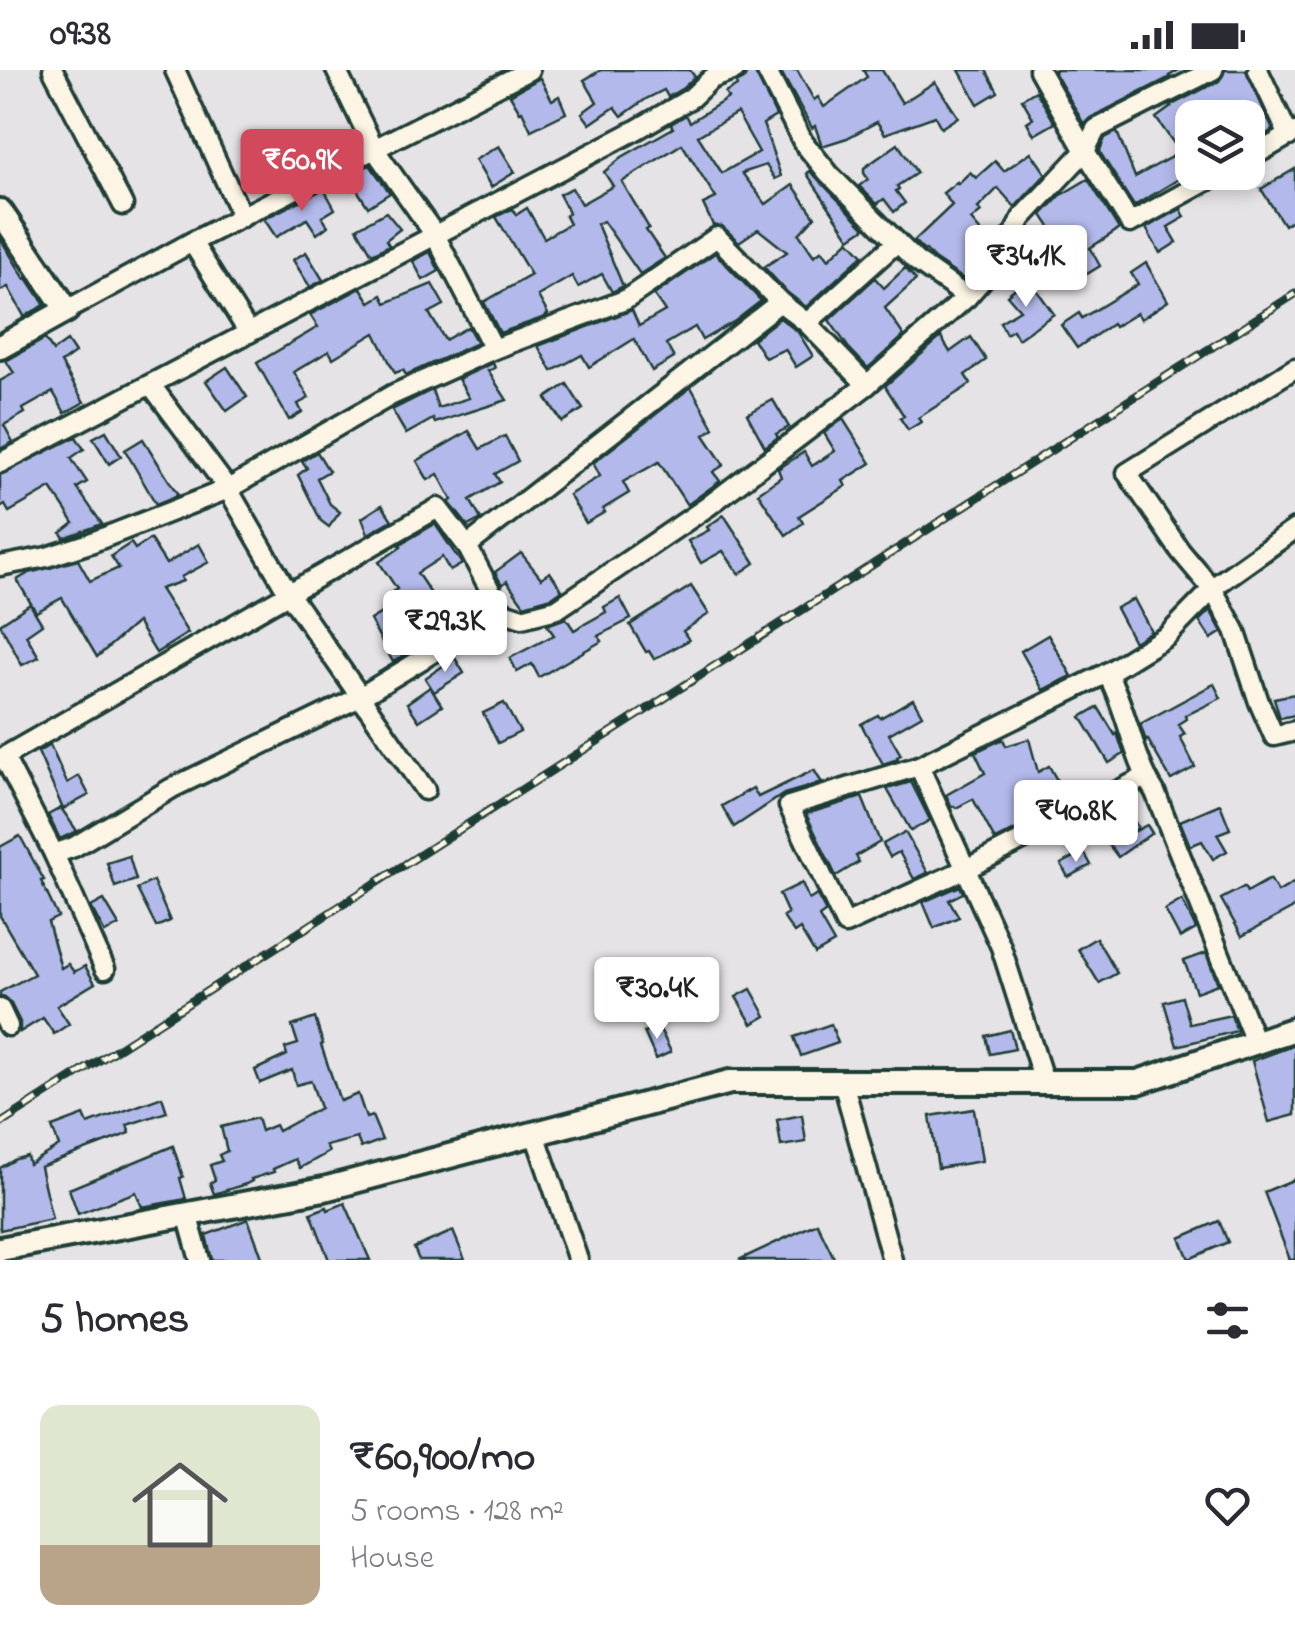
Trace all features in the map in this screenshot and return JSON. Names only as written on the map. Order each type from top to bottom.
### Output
[{"type":"street","points":[[53,70],[124,205]]},
{"type":"street","points":[[175,70],[242,217]]},
{"type":"street","points":[[336,70],[376,150],[434,236],[494,349]]},
{"type":"street","points":[[0,347],[192,242],[529,70]]},
{"type":"street","points":[[0,463],[636,130],[691,98],[709,75],[735,70]]},
{"type":"street","points":[[766,70],[803,142],[828,174],[916,261],[967,297]]},
{"type":"street","points":[[1039,70],[1130,224],[1191,190]]},
{"type":"street","points":[[106,969],[54,854],[2,758],[438,508],[467,546],[500,611],[522,618],[557,609],[708,508],[867,384],[967,297],[1000,260],[1022,218],[1085,150],[1096,129],[1213,70]]},
{"type":"street","points":[[1258,70],[1292,134],[1265,149]]},
{"type":"street","points":[[4,225],[67,310]]},
{"type":"street","points":[[0,566],[47,558],[228,489],[392,395],[494,349],[624,300],[717,236],[867,384]]},
{"type":"street","points":[[192,242],[249,333]]},
{"type":"street","points":[[808,323],[897,242]]},
{"type":"street","points":[[467,546],[780,302]]},
{"type":"street","points":[[1295,368],[1127,473],[1181,552],[1213,590],[1236,630],[1274,736],[1295,731]]},
{"type":"street","points":[[151,384],[228,489],[289,594],[426,790]]},
{"type":"street","points":[[1145,776],[966,869],[845,924],[789,806],[919,766],[1108,672],[1167,636],[1213,590],[1295,529]]},
{"type":"street","points":[[54,854],[74,847],[172,788],[360,697],[500,611]]},
{"type":"street","points":[[1108,672],[1145,776],[1155,792],[1255,1042]]},
{"type":"street","points":[[919,766],[1000,946],[1044,1082]]},
{"type":"street","points":[[0,1250],[324,1189],[730,1082],[1138,1082],[1295,1029]]},
{"type":"street","points":[[844,1082],[892,1260]]},
{"type":"street","points":[[535,1134],[578,1260]]},
{"type":"street","points":[[186,1214],[200,1260]]},
{"type":"building","points":[[601,70],[690,70],[695,77],[668,97],[664,90],[622,116],[615,107],[590,124],[582,113],[597,102],[584,80]]},
{"type":"building","points":[[748,70],[754,70],[776,116],[763,124],[781,176],[775,179],[766,165],[742,173],[766,204],[793,185],[815,217],[799,234],[814,256],[822,250],[829,259],[849,240],[863,255],[806,307],[764,267],[787,252],[758,229],[739,242],[722,226],[713,225],[703,204],[716,198],[682,144],[622,182],[665,258],[640,274],[603,221],[597,224],[623,286],[612,292],[602,274],[578,287],[572,276],[538,296],[548,314],[545,317],[500,333],[484,302],[531,275],[496,217],[512,209],[516,215],[527,208],[544,238],[569,224],[565,216],[569,213],[559,194],[572,188],[581,204],[613,186],[604,172],[622,157],[673,128],[671,124],[686,115],[690,122],[728,98],[725,93],[744,79]],"holes":[[[737,113],[759,152],[722,173],[698,136]]]},
{"type":"building","points":[[780,70],[797,70],[814,100],[818,97],[824,107],[867,77],[863,70],[882,70],[902,103],[935,82],[958,117],[941,128],[935,116],[885,134],[877,122],[822,146],[815,126],[812,128]]},
{"type":"building","points":[[959,70],[986,70],[998,92],[978,104]]},
{"type":"building","points":[[1053,70],[1179,70],[1084,124]]},
{"type":"building","points":[[1225,70],[1246,70],[1260,100],[1182,100],[1219,81]]},
{"type":"building","points":[[540,78],[552,100],[559,96],[566,113],[531,130],[510,95]]},
{"type":"building","points":[[1036,91],[1055,123],[1034,135],[1027,122],[1033,118],[1022,99]]},
{"type":"building","points":[[1175,103],[1175,145],[1156,118]]},
{"type":"building","points":[[1265,112],[1273,130],[1265,134]]},
{"type":"building","points":[[1117,132],[1135,177],[1175,155],[1175,181],[1134,206],[1101,154],[1105,138]]},
{"type":"building","points":[[898,144],[917,173],[897,186],[896,191],[905,203],[894,212],[884,199],[877,204],[859,186],[868,179],[864,168]]},
{"type":"building","points":[[499,146],[515,172],[491,187],[475,160]]},
{"type":"building","points":[[1031,152],[1046,174],[1015,207],[998,188],[978,208],[981,212],[971,220],[993,246],[965,280],[914,241],[952,205],[943,193],[970,172],[976,178],[995,161],[1004,171]]},
{"type":"building","points":[[370,165],[390,193],[368,207],[348,176]]},
{"type":"building","points":[[1295,169],[1295,218],[1284,225],[1262,190]]},
{"type":"building","points":[[809,171],[865,228],[850,238],[807,174]]},
{"type":"building","points":[[1088,179],[1119,229],[1090,248],[1100,266],[1087,274],[1042,215],[1061,195]]},
{"type":"building","points":[[324,189],[335,209],[322,217],[328,226],[317,234],[307,219],[276,237],[264,219]]},
{"type":"building","points":[[1181,209],[1185,217],[1168,227],[1177,242],[1160,253],[1146,228]]},
{"type":"building","points":[[386,212],[400,229],[386,240],[389,245],[372,254],[357,228]]},
{"type":"building","points":[[0,238],[45,305],[24,316],[8,287],[0,291]]},
{"type":"building","points":[[306,252],[323,280],[310,287],[293,260]]},
{"type":"building","points":[[430,252],[439,271],[423,280],[413,261]]},
{"type":"building","points":[[715,253],[761,301],[735,321],[702,340],[695,327],[666,344],[674,358],[652,371],[634,339],[589,367],[582,355],[552,371],[538,346],[632,310],[639,326],[665,311],[654,295]]},
{"type":"building","points":[[1146,263],[1168,301],[1141,319],[1137,313],[1114,327],[1112,324],[1077,348],[1061,325],[1079,313],[1082,318],[1138,284],[1131,273]]},
{"type":"building","points":[[905,268],[916,280],[885,308],[904,336],[868,368],[829,320],[875,278],[884,288]]},
{"type":"building","points":[[1028,278],[1054,314],[1018,339],[1013,330],[1006,334],[1000,322],[1020,310],[1007,295]]},
{"type":"building","points":[[432,284],[444,305],[429,313],[445,340],[468,327],[477,343],[406,375],[403,370],[395,373],[375,333],[333,358],[329,351],[294,372],[309,398],[298,404],[302,412],[289,420],[257,363],[318,327],[310,315],[361,288],[370,302],[382,295],[386,303]]},
{"type":"building","points":[[780,318],[798,332],[813,356],[796,367],[785,349],[765,358],[753,339]]},
{"type":"building","points":[[941,337],[950,352],[971,337],[986,360],[965,375],[971,384],[918,418],[921,422],[908,430],[885,386]]},
{"type":"building","points":[[45,339],[53,351],[67,341],[75,353],[61,363],[84,402],[65,413],[53,392],[4,425],[13,442],[0,449],[0,381],[14,373],[6,361]]},
{"type":"building","points":[[493,363],[495,368],[488,371],[507,400],[435,423],[433,419],[406,434],[392,410],[432,390],[438,408],[469,398],[458,379]]},
{"type":"building","points":[[227,367],[247,397],[227,411],[206,381]]},
{"type":"building","points":[[567,384],[583,409],[562,422],[546,398]]},
{"type":"building","points":[[691,387],[714,428],[704,435],[724,465],[713,472],[720,481],[687,505],[659,462],[623,482],[629,493],[586,523],[569,495],[600,476],[593,463]]},
{"type":"building","points":[[773,400],[789,427],[765,447],[747,414]]},
{"type":"building","points":[[843,419],[871,463],[843,481],[846,486],[799,516],[803,523],[786,535],[758,493],[781,477],[778,469],[804,452],[812,466],[835,451],[824,433]]},
{"type":"building","points":[[106,431],[121,456],[109,464],[93,438]]},
{"type":"building","points":[[469,431],[480,449],[505,436],[518,461],[495,474],[500,482],[470,500],[481,519],[468,526],[449,502],[452,500],[438,474],[428,480],[417,461]]},
{"type":"building","points":[[76,437],[84,449],[71,458],[87,482],[77,488],[102,524],[64,538],[61,533],[74,523],[51,488],[9,512],[5,505],[0,508],[0,475]]},
{"type":"building","points":[[143,439],[178,495],[156,504],[125,450]]},
{"type":"building","points":[[317,452],[329,471],[317,478],[330,504],[340,512],[329,527],[321,521],[298,475],[307,468],[302,461]]},
{"type":"building","points":[[382,505],[392,520],[368,534],[362,518]]},
{"type":"building","points":[[724,515],[755,563],[739,574],[723,551],[701,563],[688,541],[709,530],[707,527]]},
{"type":"building","points":[[435,524],[462,564],[450,571],[442,557],[417,573],[452,625],[393,662],[370,620],[383,612],[390,623],[398,620],[389,594],[397,589],[379,562]]},
{"type":"building","points":[[150,539],[166,564],[199,544],[209,562],[181,577],[183,581],[160,589],[188,633],[156,653],[137,622],[97,657],[62,598],[36,612],[17,580],[78,560],[90,581],[119,568],[111,556],[131,543],[135,549]]},
{"type":"building","points":[[521,553],[541,578],[550,572],[562,590],[524,605],[507,581],[502,585],[495,572]]},
{"type":"building","points":[[691,586],[709,614],[683,631],[689,640],[654,659],[630,625]]},
{"type":"building","points":[[620,598],[631,619],[598,636],[602,641],[539,677],[532,664],[517,672],[510,658],[554,635],[547,625],[566,618],[574,630],[606,612],[604,607]]},
{"type":"building","points":[[1134,599],[1151,631],[1134,642],[1116,608]]},
{"type":"building","points":[[30,604],[42,624],[26,635],[39,657],[22,665],[0,624]]},
{"type":"building","points":[[1210,610],[1222,632],[1211,639],[1199,621]]},
{"type":"building","points":[[1048,635],[1072,676],[1043,690],[1021,651]]},
{"type":"building","points":[[455,658],[464,673],[434,692],[425,678]]},
{"type":"building","points":[[1214,684],[1221,698],[1185,716],[1178,724],[1195,767],[1171,780],[1140,724]]},
{"type":"building","points":[[430,687],[442,706],[419,721],[407,703]]},
{"type":"building","points":[[1295,694],[1295,715],[1280,718],[1274,698]]},
{"type":"building","points":[[913,699],[922,715],[889,734],[901,755],[883,764],[861,724]]},
{"type":"building","points":[[504,703],[520,732],[498,743],[483,713]]},
{"type":"building","points":[[1098,707],[1117,733],[1124,754],[1109,763],[1081,717]]},
{"type":"building","points":[[1003,739],[1006,746],[1029,739],[1038,772],[1049,766],[1069,802],[995,840],[973,799],[956,808],[946,795],[985,773],[975,752]]},
{"type":"building","points":[[50,745],[67,783],[79,776],[89,795],[63,809],[38,752]]},
{"type":"building","points":[[814,770],[822,783],[784,794],[734,827],[722,806],[753,788],[758,797]]},
{"type":"building","points":[[911,782],[930,820],[911,831],[887,789]]},
{"type":"building","points":[[862,797],[880,842],[856,856],[859,862],[836,876],[806,814]]},
{"type":"building","points":[[1220,804],[1230,829],[1217,834],[1227,851],[1213,859],[1202,841],[1190,846],[1180,821]]},
{"type":"building","points":[[61,808],[77,831],[60,839],[48,815]]},
{"type":"building","points":[[1128,809],[1138,828],[1128,835],[1147,825],[1152,833],[1118,857],[1109,845],[1114,842],[1104,823]]},
{"type":"building","points":[[905,832],[928,873],[914,879],[899,852],[890,857],[883,844]]},
{"type":"building","points":[[20,836],[44,880],[41,881],[58,917],[48,922],[61,968],[68,964],[74,972],[85,966],[95,983],[57,1006],[69,1024],[54,1034],[43,1018],[20,1032],[20,1022],[11,1004],[0,997],[0,992],[34,974],[0,916],[0,847]]},
{"type":"building","points":[[1084,852],[1091,865],[1068,877],[1061,864]]},
{"type":"building","points":[[129,856],[136,880],[115,887],[107,863]]},
{"type":"building","points":[[1270,879],[1278,892],[1295,882],[1295,907],[1242,936],[1221,899],[1244,887],[1247,892]]},
{"type":"building","points":[[153,881],[170,921],[156,927],[137,889]]},
{"type":"building","points":[[802,883],[809,900],[817,895],[826,912],[819,917],[834,943],[815,954],[800,929],[794,933],[783,917],[788,914],[779,894]]},
{"type":"building","points":[[960,886],[963,893],[949,900],[959,917],[934,928],[923,902]]},
{"type":"building","points":[[104,900],[119,925],[105,933],[91,907]]},
{"type":"building","points":[[1182,900],[1196,929],[1180,938],[1165,910]]},
{"type":"building","points":[[1096,938],[1117,973],[1099,983],[1078,949]]},
{"type":"building","points":[[1206,953],[1218,984],[1196,992],[1184,961]]},
{"type":"building","points":[[751,989],[766,1016],[752,1024],[736,997]]},
{"type":"building","points":[[1182,997],[1190,1024],[1231,1015],[1237,1031],[1177,1046],[1164,1002]]},
{"type":"building","points":[[315,1018],[340,1101],[358,1094],[366,1118],[372,1116],[382,1140],[361,1148],[357,1138],[326,1146],[329,1152],[300,1168],[295,1159],[273,1169],[274,1172],[214,1194],[210,1165],[222,1161],[219,1155],[227,1151],[221,1127],[257,1118],[261,1131],[275,1125],[278,1131],[320,1108],[311,1081],[296,1085],[292,1070],[260,1083],[255,1070],[287,1055],[285,1048],[298,1044],[292,1026]]},
{"type":"building","points":[[831,1024],[838,1043],[801,1056],[794,1037]]},
{"type":"building","points":[[658,1025],[671,1052],[656,1059],[644,1032]]},
{"type":"building","points":[[1010,1030],[1015,1049],[990,1054],[986,1036]]},
{"type":"building","points":[[1295,1045],[1295,1115],[1269,1122],[1252,1061]]},
{"type":"building","points":[[162,1097],[167,1112],[127,1125],[130,1133],[40,1167],[52,1219],[0,1230],[0,1168],[27,1156],[29,1164],[59,1146],[52,1127],[84,1115],[88,1124]]},
{"type":"building","points":[[974,1109],[982,1161],[938,1168],[930,1116]]},
{"type":"building","points":[[802,1115],[806,1142],[781,1146],[777,1120]]},
{"type":"building","points":[[173,1146],[186,1199],[142,1207],[136,1192],[78,1214],[69,1189]]},
{"type":"building","points":[[1295,1179],[1295,1260],[1290,1260],[1264,1192]]},
{"type":"building","points":[[345,1203],[370,1260],[329,1260],[311,1213]]},
{"type":"building","points":[[248,1219],[263,1260],[212,1260],[206,1235]]},
{"type":"building","points":[[1219,1221],[1228,1242],[1189,1259],[1180,1238]]},
{"type":"building","points":[[817,1223],[835,1260],[739,1260]]},
{"type":"building","points":[[453,1231],[465,1260],[419,1260],[414,1248]]},
{"type":"railway","points":[[0,1124],[1295,294]]}]
